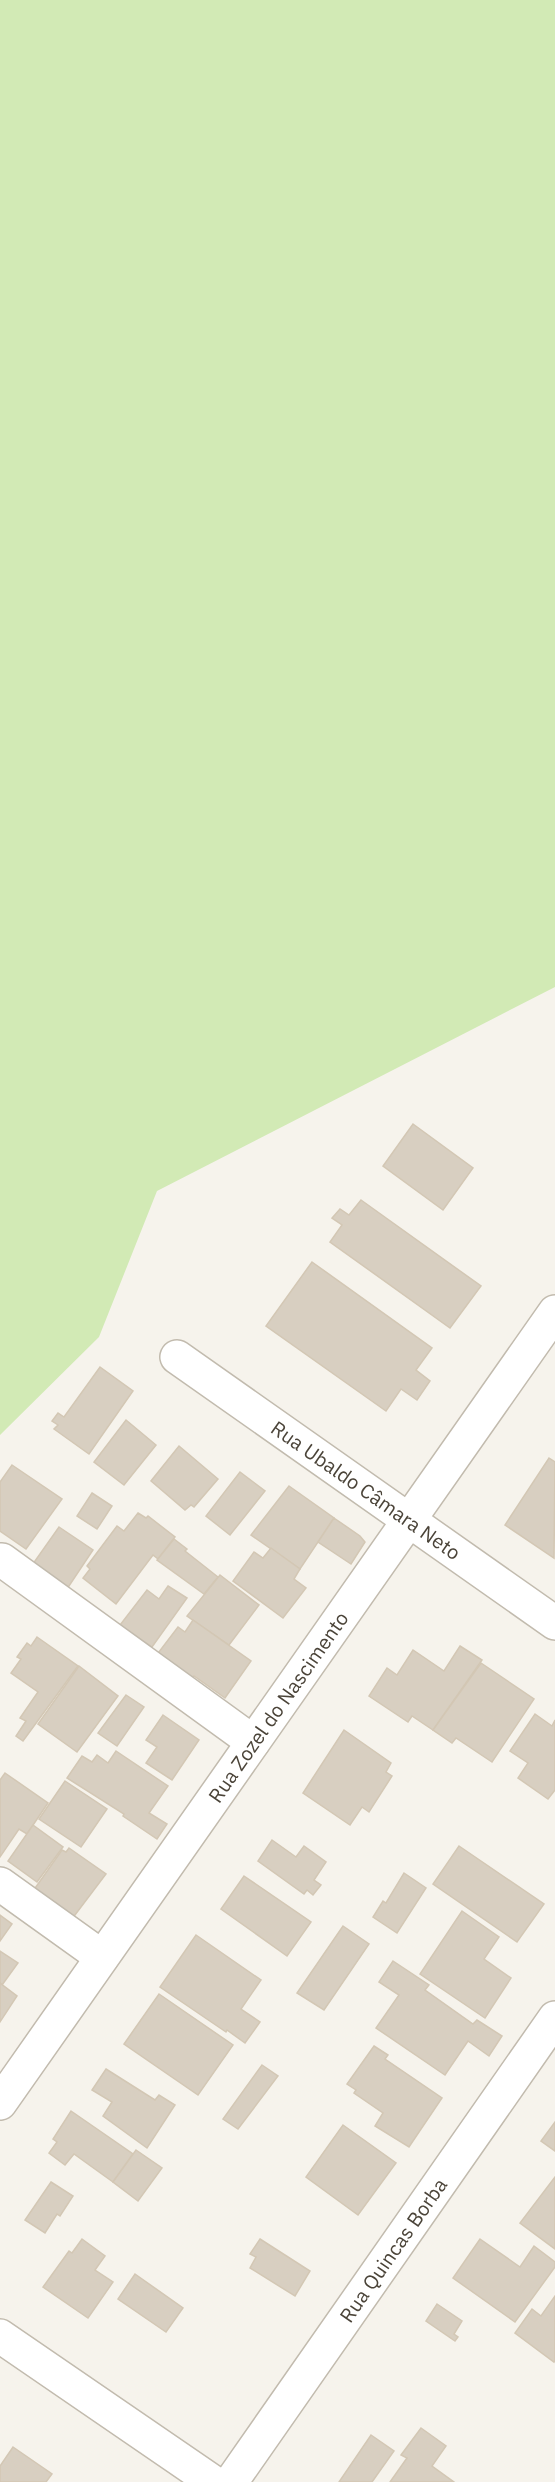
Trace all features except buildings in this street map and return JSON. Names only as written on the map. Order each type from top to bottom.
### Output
[{"type":"street","name":"Rua Zozel do Nascimento","points":[[0,2103],[555,1312]]},
{"type":"street","name":"Rua Ubaldo Câmara Neto","points":[[177,1357],[555,1623]]},
{"type":"street","points":[[2,1560],[253,1742]]},
{"type":"street","points":[[0,1884],[102,1957]]},
{"type":"street","name":"Rua Quincas Borba","points":[[231,2482],[555,2018]]},
{"type":"street","points":[[0,2336],[213,2482]]},
{"type":"green space","points":[[0,0],[555,0],[555,987],[157,1191],[99,1337],[0,1435]]}]
